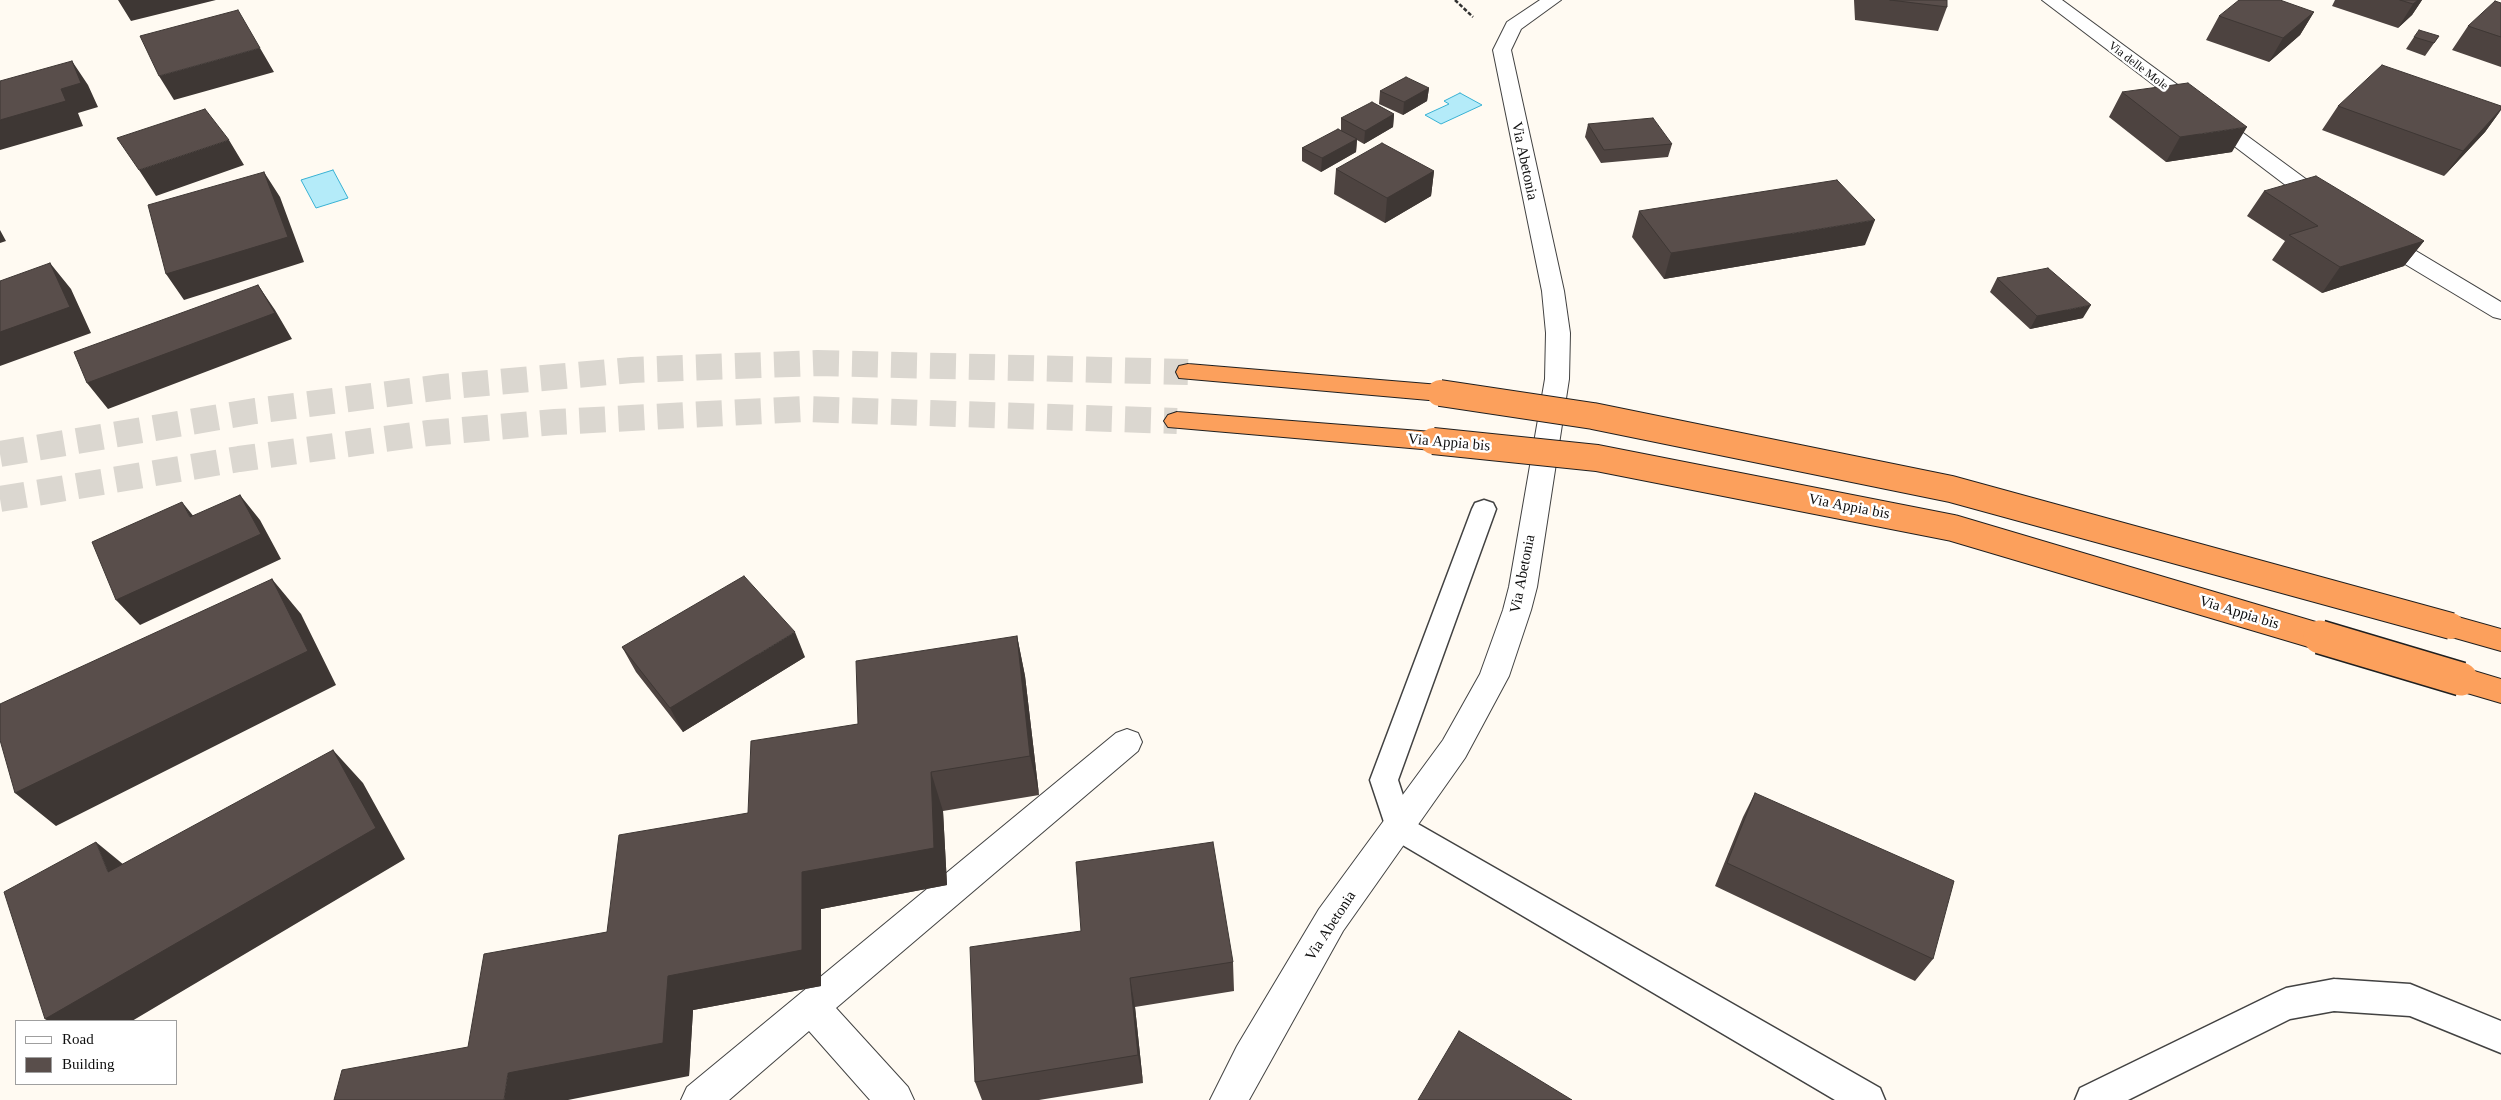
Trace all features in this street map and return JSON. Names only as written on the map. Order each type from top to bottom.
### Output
[{"type":"highway","points":[[1188,372],[1440,393],[1593,416],[1951,488],[2501,640]]},
{"type":"highway","name":"Via Appia bis","points":[[1177,421],[1433,441],[1597,458],[1953,528],[2501,691]]},
{"type":"street","name":"Via Abetonia","points":[[1229,1100],[1250,1059],[1331,920],[1454,749],[1482,702],[1506,643],[1523,587],[1557,378],[1558,333],[1553,291],[1502,50],[1513,26],[1552,0]]},
{"type":"street","name":"Via delle Mole","points":[[2051,0],[2289,179],[2350,221],[2501,312]]},
{"type":"street","points":[[700,1100],[1127,742]]},
{"type":"street","points":[[811,1007],[895,1100]]},
{"type":"lane","points":[[1484,509],[1384,780],[1399,828],[1868,1100]]},
{"type":"lane","points":[[2092,1100],[2286,1004],[2334,994],[2410,1000],[2501,1037]]},
{"type":"water","points":[[1460,93],[1482,105],[1441,124],[1425,115],[1449,104],[1444,101]]},
{"type":"water","points":[[333,170],[348,198],[316,208],[301,180]]},
{"type":"building","points":[[1890,0],[1947,0],[1947,7]]},
{"type":"building","points":[[2239,0],[2280,0],[2314,12],[2283,38],[2219,16]]},
{"type":"building","points":[[2400,0],[2418,0],[2413,4]]},
{"type":"building","points":[[2495,1],[2501,3],[2501,37],[2468,26]]},
{"type":"building","points":[[238,10],[260,48],[159,76],[140,36]]},
{"type":"building","points":[[2419,30],[2439,36],[2434,43],[2414,37]]},
{"type":"building","points":[[72,61],[81,83],[61,89],[66,101],[0,120],[0,81]]},
{"type":"building","points":[[2382,65],[2501,106],[2501,109],[2463,151],[2338,106]]},
{"type":"building","points":[[1406,77],[1429,88],[1404,102],[1380,91]]},
{"type":"building","points":[[2188,83],[2247,127],[2180,137],[2122,92]]},
{"type":"building","points":[[1372,102],[1394,114],[1365,131],[1341,118]]},
{"type":"building","points":[[205,109],[229,140],[139,170],[117,138]]},
{"type":"building","points":[[1653,118],[1672,144],[1604,150],[1588,124]]},
{"type":"building","points":[[1338,129],[1357,139],[1322,158],[1302,148]]},
{"type":"building","points":[[1382,143],[1434,171],[1387,198],[1336,169]]},
{"type":"building","points":[[264,172],[288,237],[166,274],[148,205]]},
{"type":"building","points":[[2316,176],[2424,241],[2340,267],[2289,235],[2318,226],[2264,191]]},
{"type":"building","points":[[1837,180],[1875,220],[1671,253],[1639,211]]},
{"type":"building","points":[[50,263],[70,307],[0,332],[0,281]]},
{"type":"building","points":[[2048,268],[2091,305],[2037,316],[1997,278]]},
{"type":"building","points":[[258,285],[275,313],[87,383],[74,352]]},
{"type":"building","points":[[240,495],[261,534],[116,600],[92,542],[182,502],[190,517]]},
{"type":"building","points":[[744,576],[795,632],[670,708],[622,647]]},
{"type":"building","points":[[272,579],[308,651],[15,793],[0,740],[0,704]]},
{"type":"building","points":[[1017,636],[1030,756],[931,772],[934,848],[802,872],[802,950],[668,976],[663,1043],[508,1073],[504,1100],[334,1100],[342,1070],[468,1047],[484,954],[607,932],[619,835],[748,813],[751,741],[858,724],[856,661]]},
{"type":"building","points":[[333,750],[376,828],[45,1019],[4,892],[96,842],[108,872]]},
{"type":"building","points":[[1755,793],[1954,881],[1933,959],[1727,863]]},
{"type":"building","points":[[1213,842],[1233,962],[1130,978],[1138,1055],[975,1082],[970,947],[1081,931],[1076,862]]},
{"type":"building","points":[[1459,1031],[1572,1100],[1418,1100]]},
{"type":"tunnel","points":[[0,454],[255,411],[442,387],[632,370],[817,363],[1188,372]]},
{"type":"tunnel","points":[[0,499],[239,459],[429,433],[555,422],[803,409],[1177,421]]}]
